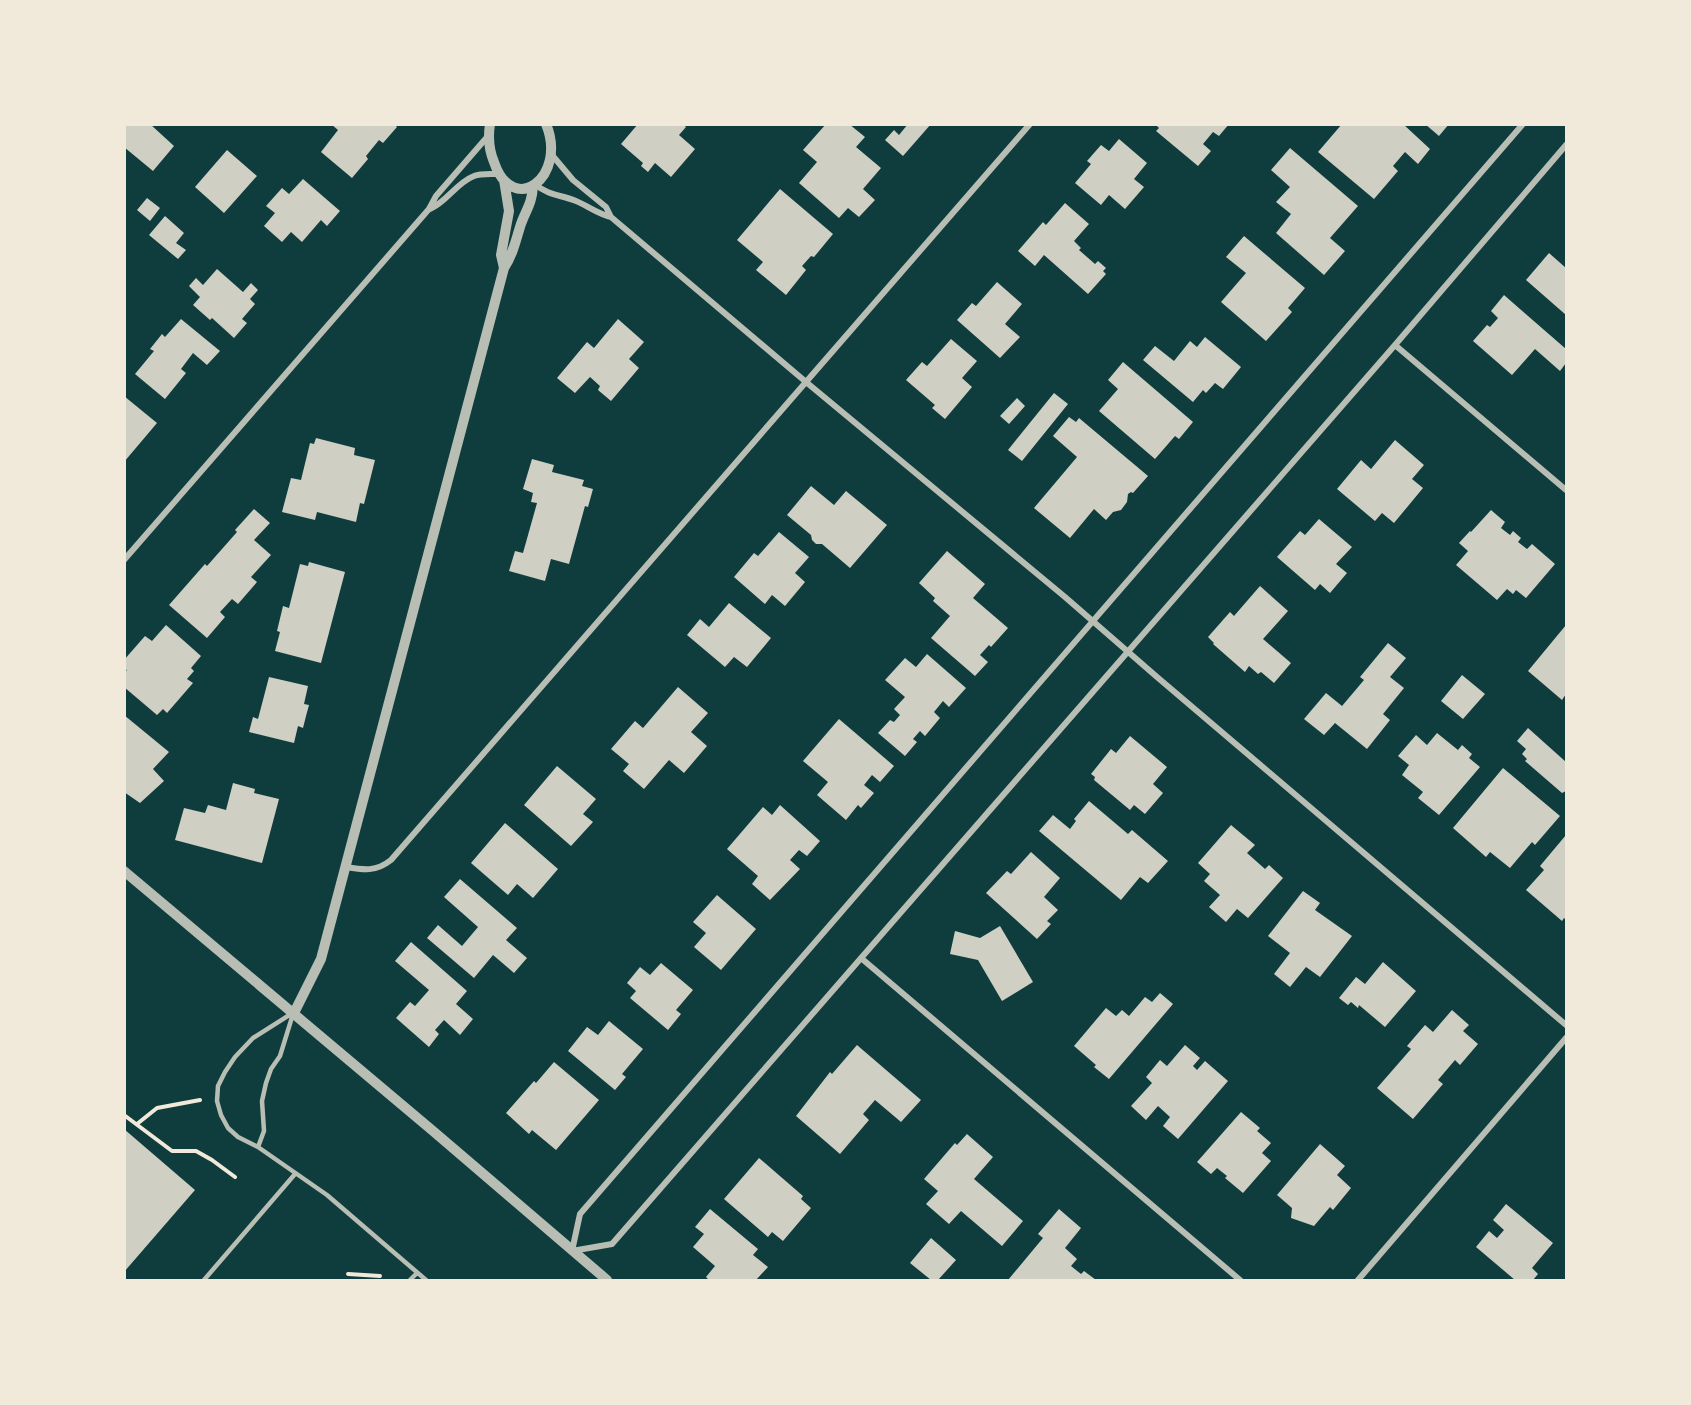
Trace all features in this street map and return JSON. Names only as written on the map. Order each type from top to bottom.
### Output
[{"type":"street","points":[[346,867],[374,870],[383,867],[391,860],[1030,124]]},
{"type":"street","points":[[572,1251],[580,1214],[1522,124]]},
{"type":"street","points":[[294,1013],[321,959],[504,268],[513,254],[520,225],[532,200],[535,185],[547,172],[552,155],[549,127]]},
{"type":"street","points":[[488,129],[492,156],[501,177],[509,211],[501,255],[504,268]]},
{"type":"street","points":[[124,560],[429,209],[436,196],[488,129]]},
{"type":"street","points":[[572,1251],[612,1245],[1395,345],[1566,145]]},
{"type":"street","points":[[552,155],[573,180],[606,207],[611,217],[1093,621],[1566,1025]]},
{"type":"street","points":[[429,209],[440,205],[474,176],[501,177],[517,188],[535,185],[546,193],[573,200],[611,217]]},
{"type":"street","points":[[1395,345],[1566,490]]},
{"type":"street","points":[[124,871],[607,1281]]},
{"type":"street","points":[[861,958],[1240,1281]]},
{"type":"street","points":[[1358,1281],[1566,1038]]},
{"type":"lane","points":[[258,1147],[264,1131],[262,1101],[266,1083],[271,1069],[280,1056],[294,1013]]},
{"type":"lane","points":[[294,1013],[253,1038],[235,1057],[218,1086],[217,1101],[221,1116],[228,1128],[238,1137],[258,1147],[327,1195],[426,1281]]},
{"type":"lane","points":[[204,1281],[295,1174]]},
{"type":"lane","points":[[410,1281],[417,1273]]},
{"type":"path","points":[[137,1124],[157,1108],[200,1100]]},
{"type":"path","points":[[124,1115],[172,1151],[196,1151],[235,1177]]},
{"type":"path","points":[[348,1274],[380,1276]]},
{"type":"building","points":[[124,124],[150,124],[174,146],[153,171],[124,147]]},
{"type":"building","points":[[331,124],[394,124],[397,127],[383,143],[379,140],[366,156],[368,159],[352,178],[321,152],[338,130]]},
{"type":"building","points":[[638,124],[683,124],[686,127],[679,135],[695,149],[671,177],[655,163],[648,172],[641,166],[643,163],[621,144]]},
{"type":"building","points":[[826,124],[849,124],[865,137],[856,147],[881,168],[863,189],[875,200],[859,217],[848,208],[839,218],[799,183],[817,162],[803,150]]},
{"type":"building","points":[[908,124],[931,124],[903,156],[885,140],[894,130],[899,135]]},
{"type":"building","points":[[1155,124],[1229,124],[1219,136],[1213,132],[1203,144],[1211,151],[1198,166],[1156,131],[1159,128]]},
{"type":"building","points":[[1342,124],[1403,124],[1430,149],[1418,164],[1405,152],[1393,166],[1398,171],[1374,199],[1318,152]]},
{"type":"building","points":[[1425,124],[1449,124],[1439,136]]},
{"type":"building","points":[[1119,139],[1147,163],[1134,179],[1144,187],[1125,209],[1109,195],[1101,205],[1075,183],[1091,164],[1087,161],[1101,145],[1109,151]]},
{"type":"building","points":[[1290,148],[1358,206],[1330,238],[1345,251],[1324,275],[1276,233],[1291,214],[1276,202],[1290,187],[1271,170]]},
{"type":"building","points":[[227,150],[257,176],[224,213],[195,187]]},
{"type":"building","points":[[303,179],[340,211],[327,226],[321,220],[302,242],[291,232],[282,242],[264,226],[275,213],[266,206],[282,188],[289,194]]},
{"type":"building","points":[[780,189],[833,234],[814,257],[811,256],[802,266],[806,270],[786,295],[756,270],[763,262],[737,240]]},
{"type":"building","points":[[147,198],[160,208],[150,221],[137,210]]},
{"type":"building","points":[[1065,203],[1089,224],[1074,241],[1081,248],[1079,250],[1095,264],[1098,261],[1106,268],[1103,271],[1106,274],[1088,294],[1044,255],[1035,266],[1018,251],[1043,222],[1046,225]]},
{"type":"building","points":[[165,216],[184,233],[176,243],[186,250],[178,259],[149,235]]},
{"type":"building","points":[[1244,236],[1305,288],[1288,308],[1292,312],[1266,341],[1221,302],[1246,273],[1226,257]]},
{"type":"building","points":[[1549,253],[1566,268],[1566,315],[1526,280]]},
{"type":"building","points":[[217,269],[243,292],[251,283],[258,290],[250,299],[255,304],[242,319],[247,323],[234,338],[193,305],[200,297],[189,286],[196,278],[203,285]]},
{"type":"building","points":[[997,282],[1022,304],[1005,324],[1020,337],[1000,358],[957,320],[972,303],[976,306]]},
{"type":"building","points":[[1504,295],[1566,349],[1566,363],[1560,371],[1535,349],[1512,375],[1473,341],[1487,325],[1490,327],[1498,318],[1491,311]]},
{"type":"building","points":[[181,319],[220,351],[207,365],[193,353],[181,369],[186,373],[165,399],[135,374],[154,351],[150,349],[162,334],[165,337]]},
{"type":"building","points":[[618,319],[644,342],[629,359],[639,368],[611,401],[598,390],[600,386],[590,377],[575,393],[557,378],[587,342],[594,348]]},
{"type":"building","points":[[1205,337],[1241,367],[1223,389],[1215,383],[1206,393],[1203,390],[1193,402],[1143,360],[1155,346],[1174,361],[1190,341],[1197,347]]},
{"type":"building","points":[[951,339],[977,361],[962,378],[972,387],[945,419],[932,408],[935,405],[906,380],[922,362],[927,366]]},
{"type":"building","points":[[1123,362],[1193,422],[1179,439],[1175,436],[1155,459],[1099,411],[1118,389],[1108,380]]},
{"type":"building","points":[[1054,393],[1068,404],[1022,461],[1008,450]]},
{"type":"building","points":[[124,396],[157,423],[124,462]]},
{"type":"building","points":[[1017,398],[1025,406],[1009,424],[1000,416]]},
{"type":"building","points":[[1069,417],[1076,422],[1079,418],[1148,476],[1133,493],[1128,494],[1127,502],[1121,510],[1113,512],[1106,520],[1094,509],[1070,538],[1034,508],[1077,457],[1053,436]]},
{"type":"building","points":[[316,438],[355,448],[354,455],[375,460],[364,504],[360,503],[356,522],[317,512],[315,520],[282,512],[291,478],[301,480],[310,443],[314,444]]},
{"type":"building","points":[[1395,440],[1424,465],[1412,479],[1423,488],[1394,523],[1382,513],[1375,521],[1337,489],[1361,460],[1371,469]]},
{"type":"building","points":[[532,459],[554,465],[552,472],[584,480],[582,486],[593,489],[588,507],[585,506],[569,564],[551,559],[545,581],[509,571],[515,551],[523,553],[537,503],[531,502],[533,493],[523,489]]},
{"type":"building","points":[[811,486],[834,505],[846,491],[887,525],[850,568],[822,544],[816,544],[811,535],[787,515]]},
{"type":"building","points":[[254,509],[270,523],[254,540],[271,555],[251,577],[257,582],[238,604],[232,599],[220,612],[225,617],[207,638],[169,605],[205,564],[207,566]]},
{"type":"building","points":[[1491,510],[1505,522],[1501,528],[1510,535],[1513,531],[1521,538],[1518,542],[1527,549],[1532,544],[1555,564],[1526,598],[1516,590],[1513,594],[1507,589],[1497,600],[1456,565],[1468,551],[1459,543]]},
{"type":"building","points":[[1319,519],[1352,547],[1336,564],[1347,573],[1330,593],[1320,584],[1315,590],[1277,557],[1300,531],[1305,535]]},
{"type":"building","points":[[779,532],[809,557],[795,573],[805,582],[785,606],[772,595],[765,604],[734,577],[754,553],[758,556]]},
{"type":"building","points":[[947,551],[985,584],[973,598],[1008,628],[991,647],[989,645],[980,655],[988,662],[975,676],[931,638],[950,616],[933,601],[935,598],[919,583]]},
{"type":"building","points":[[309,562],[345,572],[321,663],[275,651],[283,606],[289,608],[300,564],[308,566]]},
{"type":"building","points":[[1260,586],[1288,611],[1263,639],[1291,663],[1274,683],[1249,666],[1245,672],[1208,637],[1230,612],[1234,616]]},
{"type":"building","points":[[729,603],[771,638],[747,667],[734,657],[725,667],[687,635],[700,619],[709,627]]},
{"type":"building","points":[[166,625],[201,656],[191,668],[194,671],[187,679],[193,683],[167,713],[163,709],[157,715],[124,687],[124,673],[127,670],[124,669],[124,660],[145,636],[152,641]]},
{"type":"building","points":[[1566,625],[1566,694],[1562,700],[1528,671]]},
{"type":"building","points":[[1388,643],[1406,658],[1390,677],[1404,688],[1383,714],[1390,720],[1367,749],[1335,723],[1324,735],[1304,719],[1326,693],[1342,706],[1364,680],[1360,677]]},
{"type":"building","points":[[927,654],[966,688],[949,707],[943,701],[934,712],[940,718],[925,736],[920,731],[913,739],[917,742],[905,756],[878,733],[890,720],[894,722],[900,715],[894,709],[905,697],[885,680],[905,658],[916,667]]},
{"type":"building","points":[[1462,675],[1485,694],[1463,719],[1441,701]]},
{"type":"building","points":[[269,677],[308,686],[304,704],[309,705],[303,728],[298,726],[294,743],[249,732],[253,717],[258,719]]},
{"type":"building","points":[[678,687],[708,713],[691,732],[707,746],[684,773],[669,760],[644,789],[623,771],[629,764],[611,749],[635,721],[643,728]]},
{"type":"building","points":[[124,715],[169,752],[153,769],[164,781],[140,803],[124,792]]},
{"type":"building","points":[[839,719],[894,766],[880,782],[872,775],[864,785],[874,793],[861,808],[858,805],[846,820],[817,795],[828,782],[803,761]]},
{"type":"building","points":[[1528,728],[1566,762],[1566,791],[1562,793],[1525,761],[1527,759],[1522,754],[1526,749],[1517,741]]},
{"type":"building","points":[[1437,733],[1458,750],[1462,745],[1472,754],[1469,758],[1480,767],[1439,815],[1418,798],[1423,792],[1402,775],[1409,765],[1398,756],[1416,735],[1427,745]]},
{"type":"building","points":[[1130,736],[1167,767],[1153,784],[1163,793],[1145,814],[1134,805],[1130,810],[1094,780],[1095,777],[1091,774],[1111,749],[1116,753]]},
{"type":"building","points":[[557,766],[596,799],[583,814],[593,822],[571,846],[524,805]]},
{"type":"building","points":[[1503,768],[1560,816],[1535,845],[1532,842],[1510,868],[1490,852],[1486,857],[1453,828]]},
{"type":"building","points":[[233,783],[255,789],[254,793],[279,799],[262,863],[175,840],[184,808],[205,813],[208,805],[226,810]]},
{"type":"building","points":[[1089,801],[1128,834],[1132,830],[1168,861],[1148,883],[1140,877],[1121,900],[1039,831],[1053,815],[1070,829],[1076,821],[1074,819]]},
{"type":"building","points":[[780,805],[820,841],[807,856],[799,850],[790,860],[800,869],[770,900],[752,884],[758,876],[727,849],[763,807],[772,815]]},
{"type":"building","points":[[505,823],[558,869],[533,898],[517,884],[508,895],[471,863]]},
{"type":"building","points":[[1231,825],[1255,845],[1247,853],[1265,869],[1269,865],[1283,878],[1248,918],[1237,909],[1226,922],[1209,907],[1220,895],[1204,881],[1210,874],[1198,863]]},
{"type":"building","points":[[1566,835],[1566,920],[1564,918],[1562,921],[1526,890],[1544,870],[1540,866]]},
{"type":"building","points":[[1031,852],[1060,878],[1044,897],[1058,910],[1047,921],[1051,924],[1037,939],[986,893],[1007,871],[1011,874]]},
{"type":"building","points":[[460,879],[517,928],[506,940],[527,958],[514,973],[493,955],[474,978],[427,938],[438,925],[462,946],[478,927],[444,897]]},
{"type":"building","points":[[1303,891],[1320,903],[1315,910],[1352,936],[1320,977],[1306,967],[1290,987],[1274,974],[1290,953],[1268,936]]},
{"type":"building","points":[[717,895],[756,929],[721,970],[694,947],[706,933],[693,922]]},
{"type":"building","points":[[1000,926],[1033,982],[1002,1001],[978,960],[950,954],[955,931],[980,938]]},
{"type":"building","points":[[411,942],[467,991],[456,1004],[473,1019],[460,1035],[444,1020],[435,1030],[439,1034],[429,1047],[396,1018],[410,1002],[415,1006],[429,990],[395,961]]},
{"type":"building","points":[[1383,962],[1416,991],[1385,1027],[1359,1005],[1358,1008],[1351,1002],[1348,1005],[1339,998],[1356,977],[1365,984]]},
{"type":"building","points":[[661,963],[693,990],[676,1010],[681,1014],[668,1030],[630,998],[636,991],[627,983],[640,967],[650,975]]},
{"type":"building","points":[[1160,993],[1173,1004],[1109,1079],[1074,1046],[1106,1008],[1116,1016],[1122,1010],[1129,1016],[1145,997],[1152,1002]]},
{"type":"building","points":[[1452,1010],[1469,1025],[1463,1031],[1478,1044],[1460,1065],[1455,1060],[1438,1080],[1443,1084],[1413,1119],[1377,1088],[1411,1049],[1407,1046],[1425,1025],[1433,1032]]},
{"type":"building","points":[[609,1021],[643,1049],[622,1074],[626,1077],[615,1090],[568,1051],[587,1027],[598,1035]]},
{"type":"building","points":[[857,1045],[921,1100],[901,1122],[875,1100],[863,1114],[869,1120],[840,1154],[796,1116],[830,1072],[832,1074]]},
{"type":"building","points":[[1185,1045],[1200,1058],[1193,1066],[1197,1070],[1205,1061],[1228,1081],[1178,1139],[1163,1126],[1170,1117],[1158,1106],[1146,1120],[1131,1106],[1152,1083],[1146,1077],[1160,1060],[1167,1066]]},
{"type":"building","points":[[554,1062],[599,1100],[556,1150],[532,1130],[529,1134],[506,1113]]},
{"type":"building","points":[[1241,1112],[1260,1128],[1257,1131],[1271,1143],[1262,1153],[1271,1161],[1243,1193],[1217,1168],[1211,1174],[1197,1162]]},
{"type":"building","points":[[124,1129],[195,1190],[124,1272]]},
{"type":"building","points":[[967,1134],[993,1157],[974,1179],[1023,1221],[1002,1246],[961,1211],[949,1224],[926,1204],[938,1191],[924,1179],[955,1143],[957,1145]]},
{"type":"building","points":[[1320,1144],[1345,1166],[1337,1175],[1351,1188],[1333,1210],[1330,1207],[1314,1226],[1291,1218],[1292,1208],[1277,1195]]},
{"type":"building","points":[[759,1158],[803,1196],[801,1199],[811,1208],[783,1241],[772,1232],[768,1237],[724,1199]]},
{"type":"building","points":[[1506,1204],[1553,1243],[1532,1268],[1538,1274],[1533,1280],[1515,1280],[1476,1247],[1489,1231],[1497,1238],[1504,1230],[1493,1220]]},
{"type":"building","points":[[710,1209],[758,1249],[753,1255],[768,1267],[756,1280],[709,1280],[706,1277],[715,1266],[693,1247],[704,1234],[695,1227]]},
{"type":"building","points":[[1059,1209],[1081,1228],[1065,1248],[1077,1259],[1071,1266],[1081,1274],[1084,1271],[1096,1280],[1008,1280],[1043,1238],[1038,1234]]},
{"type":"building","points":[[931,1238],[956,1260],[938,1280],[931,1280],[910,1263]]}]
